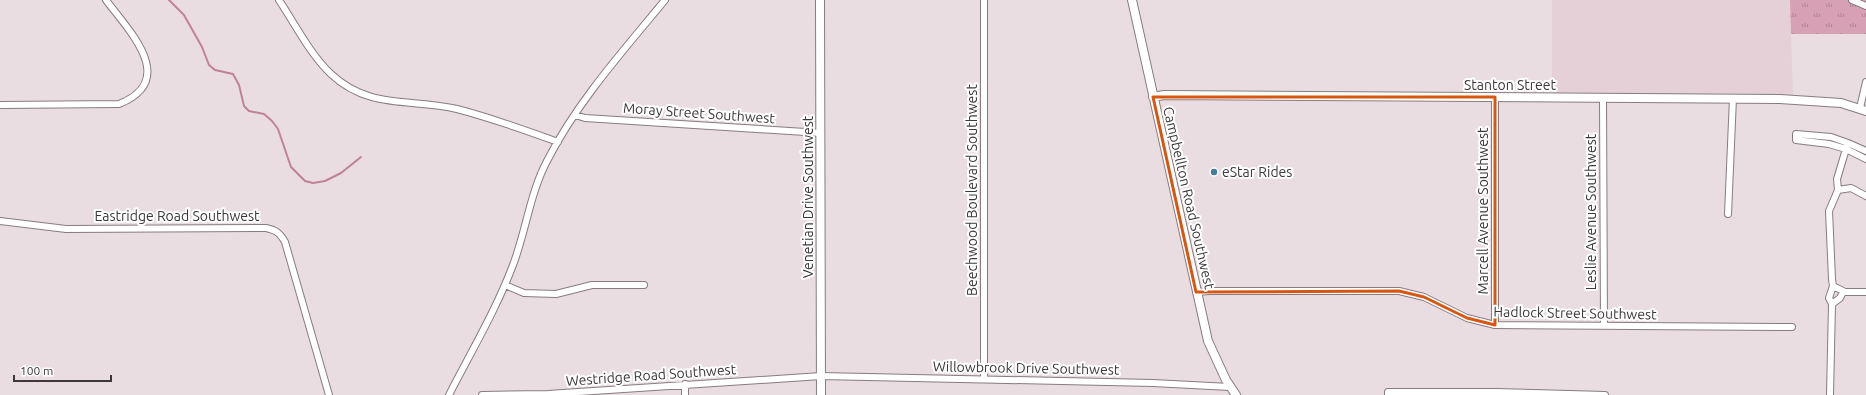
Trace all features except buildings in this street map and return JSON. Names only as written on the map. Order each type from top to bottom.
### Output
[{"type":"street","points":[[0,105],[119,104],[130,100],[140,91],[146,80],[148,68],[146,56],[106,0]]},
{"type":"street","points":[[279,0],[317,58],[332,74],[350,88],[367,96],[385,101],[431,104],[456,109],[558,142]]},
{"type":"street","points":[[449,395],[506,285],[539,179],[558,142],[575,115],[665,0]]},
{"type":"street","name":"Venetian Drive Southwest","points":[[820,0],[821,395]]},
{"type":"street","name":"Beechwood Boulevard Southwest","points":[[984,0],[984,379]]},
{"type":"street","name":"Campbellton Road Southwest","points":[[1132,0],[1196,292],[1208,340],[1215,359],[1236,395]]},
{"type":"street","points":[[1852,0],[1866,6]]},
{"type":"street","points":[[1863,110],[1866,82]]},
{"type":"street","name":"Stanton Street","points":[[1153,97],[1164,95],[1733,98],[1823,101],[1841,103],[1863,110]]},
{"type":"street","name":"Marcell Avenue Southwest","points":[[1495,97],[1495,325]]},
{"type":"street","name":"Leslie Avenue Southwest","points":[[1603,98],[1604,326]]},
{"type":"street","points":[[1728,214],[1733,98]]},
{"type":"street","name":"Moray Street Southwest","points":[[575,115],[585,118],[821,133]]},
{"type":"street","points":[[1866,151],[1847,146],[1796,140],[1796,134],[1831,138],[1847,146],[1866,159]]},
{"type":"street","points":[[1830,395],[1832,304],[1829,298],[1833,286],[1829,211],[1838,190],[1836,179],[1847,146]]},
{"type":"street","points":[[1838,190],[1851,188],[1866,196]]},
{"type":"street","name":"Eastridge Road Southwest","points":[[0,220],[66,229],[266,228],[275,230],[281,234],[285,242],[329,395]]},
{"type":"street","points":[[506,285],[524,293],[556,294],[592,285],[644,285]]},
{"type":"street","points":[[1833,286],[1843,292],[1866,292]]},
{"type":"street","name":"Hadlock Street Southwest","points":[[1196,292],[1210,290],[1399,292],[1424,297],[1468,318],[1495,325],[1792,327]]},
{"type":"street","points":[[1832,304],[1840,298],[1843,292]]},
{"type":"street","name":"Willowbrook Drive Southwest","points":[[821,376],[984,379],[1230,387]]},
{"type":"street","name":"Westridge Road Southwest","points":[[482,395],[548,394],[821,376]]},
{"type":"street","points":[[685,384],[686,395]]},
{"type":"street","points":[[1388,395],[1388,392],[1605,395]]},
{"type":"highlighted area","points":[[1153,97],[1495,97],[1495,325],[1467,318],[1424,297],[1399,291],[1196,292]]},
{"type":"shaded area","points":[[1552,0],[1790,0],[1793,98],[1552,99]]},
{"type":"green space","points":[[1790,0],[1866,0],[1866,34],[1791,34]]},
{"type":"waterway","points":[[169,0],[184,15],[202,47],[209,65],[215,70],[233,74],[239,85],[244,106],[249,111],[264,114],[272,121],[278,129],[291,167],[305,181],[313,183],[325,181],[341,173],[361,157]]},
{"type":"place","name":"eStar Rides","points":[[1214,172]]}]
